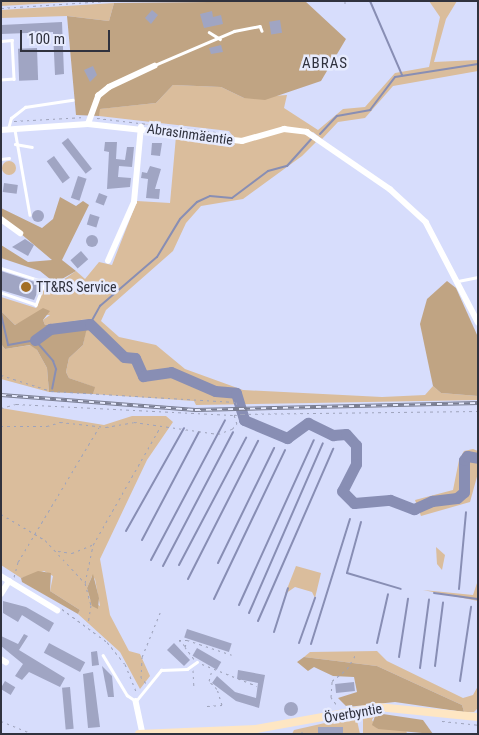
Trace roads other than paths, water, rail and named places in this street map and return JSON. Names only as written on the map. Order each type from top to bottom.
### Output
[{"type":"street","points":[[88,124],[98,96],[108,87],[154,66]]},
{"type":"street","name":"Abrasinmäentie","points":[[1,130],[88,124],[141,127],[242,141],[284,129],[314,137],[390,190],[426,222],[478,322]]},
{"type":"street","points":[[108,261],[134,202],[141,127]]},
{"type":"street","points":[[1,219],[20,233]]},
{"type":"street","points":[[1,576],[59,609]]},
{"type":"street","points":[[1,594],[10,580]]},
{"type":"street","points":[[137,699],[143,733]]},
{"type":"street","name":"Överbyntie","points":[[138,734],[256,729],[378,707],[478,717]]},
{"type":"lane","points":[[154,66],[220,39],[260,26],[262,31]]},
{"type":"lane","points":[[209,32],[220,39]]},
{"type":"lane","points":[[1,41],[12,40],[14,79],[1,80]]},
{"type":"lane","points":[[30,215],[11,118],[25,108],[72,100]]},
{"type":"lane","points":[[15,144],[32,147]]},
{"type":"lane","points":[[1,159],[8,158]]},
{"type":"lane","points":[[1,268],[45,282],[36,305],[1,293]]},
{"type":"lane","points":[[458,281],[478,277]]},
{"type":"lane","points":[[103,655],[127,695],[137,699],[147,683],[161,670],[192,667],[197,662]]},
{"type":"waterway","points":[[370,1],[402,75]]},
{"type":"waterway","points":[[320,134],[337,116],[370,110],[395,77],[478,64]]},
{"type":"waterway","points":[[90,324],[100,306],[157,257],[180,219],[197,202],[210,196],[232,198],[268,171],[287,166],[313,137]]},
{"type":"waterway","points":[[1,314],[8,345],[35,340],[53,361],[56,369],[52,389]]},
{"type":"waterway","points":[[35,340],[50,329],[90,324],[124,357],[135,358],[143,376],[171,372],[215,391],[236,393],[244,420],[287,438],[308,423],[333,435],[346,434],[356,445],[356,464],[342,491],[354,503],[390,500],[414,509],[432,501],[457,498],[464,492],[464,460],[467,456],[478,458]]},
{"type":"waterway","points":[[151,560],[225,420]]},
{"type":"waterway","points":[[126,531],[184,428]]},
{"type":"waterway","points":[[142,540],[199,432]]},
{"type":"waterway","points":[[163,566],[233,432]]},
{"type":"waterway","points":[[179,565],[246,438]]},
{"type":"waterway","points":[[239,605],[314,440]]},
{"type":"waterway","points":[[188,579],[258,441]]},
{"type":"waterway","points":[[249,613],[323,443]]},
{"type":"waterway","points":[[218,563],[274,448]]},
{"type":"waterway","points":[[258,621],[333,449]]},
{"type":"waterway","points":[[214,599],[285,450]]},
{"type":"waterway","points":[[459,589],[466,512]]},
{"type":"waterway","points":[[311,644],[350,519]]},
{"type":"waterway","points":[[361,522],[347,573],[401,589]]},
{"type":"waterway","points":[[274,632],[288,588]]},
{"type":"waterway","points":[[434,593],[478,599]]},
{"type":"waterway","points":[[377,643],[388,594]]},
{"type":"waterway","points":[[299,643],[315,598]]},
{"type":"waterway","points":[[399,657],[408,599]]},
{"type":"waterway","points":[[420,668],[429,600]]},
{"type":"waterway","points":[[435,666],[443,603]]},
{"type":"waterway","points":[[460,681],[471,607]]},
{"type":"railway","points":[[1,395],[195,410],[478,403]]},
{"type":"place","name":"TT&RS Service","points":[[26,287]]},
{"type":"district","name":"ABRAS","points":[[325,64]]}]
